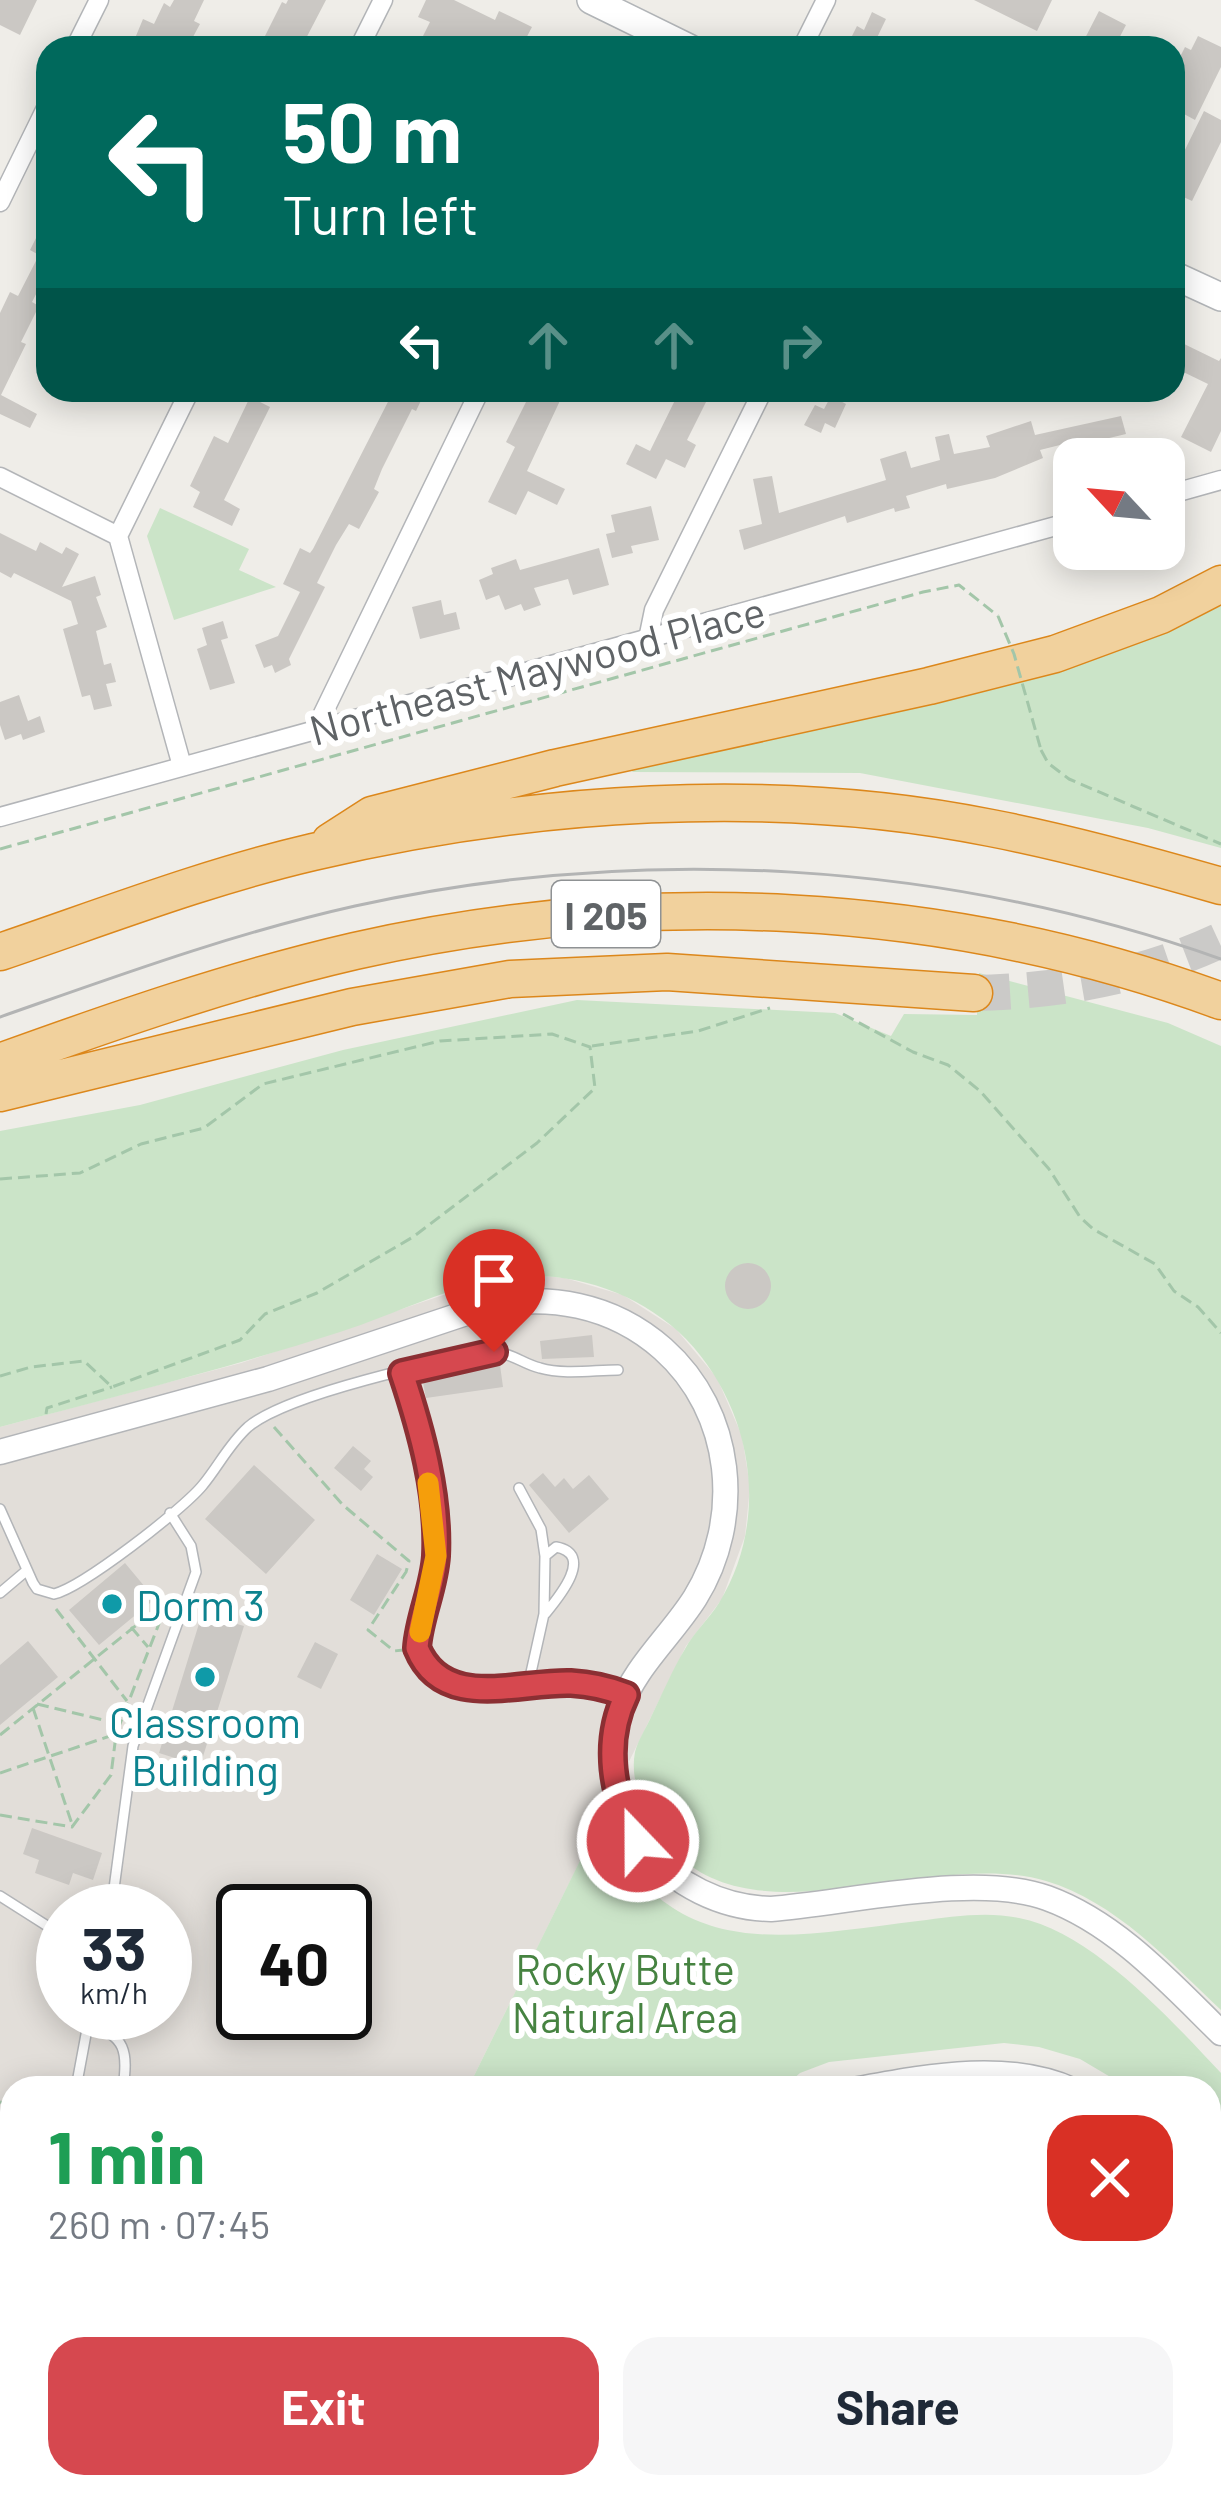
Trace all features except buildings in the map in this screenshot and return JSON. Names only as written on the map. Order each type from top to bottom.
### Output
[{"type":"highway","points":[[313,852],[372,815],[555,768],[1055,654],[1144,622],[1221,584]]},
{"type":"highway","points":[[0,952],[313,852],[564,812],[655,805],[802,805],[988,827],[1221,886]]},
{"type":"highway","name":"I 205","points":[[0,1062],[202,994],[352,952],[508,924],[645,911],[764,911],[912,924],[1035,946],[1221,1001]]},
{"type":"highway","points":[[0,1094],[352,1007],[510,979],[667,972],[974,993]]},
{"type":"main road","points":[[591,0],[645,36]]},
{"type":"main road","points":[[1185,280],[1221,297]]},
{"type":"street","points":[[81,36],[99,0]]},
{"type":"street","points":[[365,36],[383,0]]},
{"type":"street","points":[[808,36],[826,0]]},
{"type":"street","points":[[0,202],[36,128]]},
{"type":"street","points":[[182,766],[118,536],[184,402]]},
{"type":"street","points":[[316,728],[474,402]]},
{"type":"street","points":[[648,639],[655,610],[758,402]]},
{"type":"street","points":[[0,476],[118,536]]},
{"type":"street","points":[[1185,490],[1221,480]]},
{"type":"street","name":"Northeast Maywood Place","points":[[0,818],[1053,526]]},
{"type":"street","points":[[0,1452],[268,1379],[484,1306],[541,1300],[601,1312],[652,1340],[692,1382],[718,1438],[727,1493],[721,1539],[706,1577],[626,1695],[613,1745],[622,1812],[648,1854],[682,1884],[725,1904],[754,1909],[971,1889],[1032,1893],[1105,1930],[1221,2033]]},
{"type":"street","points":[[938,2076],[1006,2071],[1041,2076]]},
{"type":"lane","points":[[0,1510],[26,1571],[37,1588],[54,1594],[84,1580],[200,1490],[248,1427],[266,1416],[346,1387],[494,1352],[508,1353],[537,1368],[618,1370]]},
{"type":"lane","points":[[402,1373],[421,1436],[436,1540],[434,1574],[417,1648],[437,1674],[460,1686],[484,1691],[572,1683],[626,1695]]},
{"type":"lane","points":[[519,1488],[542,1528],[545,1556],[544,1614],[528,1686]]},
{"type":"lane","points":[[115,1884],[133,1746],[196,1572],[191,1546],[170,1513]]},
{"type":"lane","points":[[544,1614],[575,1565],[573,1555],[561,1547],[545,1556]]},
{"type":"lane","points":[[0,1593],[26,1571]]},
{"type":"lane","points":[[0,1896],[36,1919]]},
{"type":"lane","points":[[78,2076],[85,2040]]},
{"type":"lane","points":[[116,2040],[128,2057],[125,2076]]},
{"type":"path","points":[[0,849],[958,585],[998,616],[1048,763],[1069,779],[1221,844]]},
{"type":"path","points":[[0,1179],[80,1173],[141,1144],[205,1128],[263,1084],[421,1046],[552,1034],[590,1047],[698,1031],[779,1005]]},
{"type":"path","points":[[832,1009],[948,1065],[980,1091],[1049,1169],[1080,1217],[1155,1264],[1174,1292],[1198,1307],[1221,1333]]},
{"type":"path","points":[[0,1376],[84,1361],[112,1387],[241,1340],[265,1314],[317,1293],[413,1237],[537,1143],[595,1088],[590,1047]]},
{"type":"path","points":[[266,1416],[343,1505],[409,1561],[368,1630],[394,1651],[417,1648]]},
{"type":"path","points":[[54,1594],[56,1610],[129,1702]]},
{"type":"path","points":[[0,1735],[168,1598],[116,1734],[111,1774],[72,1827]]},
{"type":"path","points":[[131,1627],[149,1648]]},
{"type":"path","points":[[34,1705],[120,1724]]},
{"type":"path","points":[[34,1705],[72,1827]]},
{"type":"path","points":[[0,1773],[116,1734]]},
{"type":"path","points":[[0,1815],[72,1827]]},
{"type":"shaded area","points":[[533,1275],[565,1278],[623,1295],[676,1329],[717,1378],[742,1436],[750,1487],[745,1536],[722,1599],[686,1646],[474,2076],[0,2076],[0,1427],[241,1363],[479,1283]]},
{"type":"green space","points":[[160,508],[249,549],[239,570],[276,587],[174,620],[147,536]]},
{"type":"green space","points":[[1221,606],[1221,848],[1148,828],[860,773],[632,772],[637,765],[1048,674]]},
{"type":"green space","points":[[979,973],[1168,1023],[1221,1046],[1221,2010],[1118,1918],[1046,1881],[1002,1874],[953,1875],[802,1892],[755,1890],[713,1878],[668,1844],[639,1794],[635,1752],[680,1657],[719,1603],[735,1570],[749,1501],[747,1465],[740,1431],[709,1367],[686,1339],[635,1301],[594,1285],[552,1277],[482,1282],[298,1345],[0,1427],[0,1131],[140,1105],[343,1050],[577,1000],[835,1013],[891,1036],[904,1014],[977,1015]]},
{"type":"green space","name":"Rocky Butte Natural Area","points":[[601,1818],[629,1866],[661,1899],[696,1920],[735,1931],[822,1933],[994,1915],[1047,1927],[1129,1981],[1221,2073],[1109,2076],[1080,2059],[1004,2043],[829,2062],[797,2076],[474,2076]]},
{"type":"tunnel","points":[[974,993],[1100,980],[1161,964],[1221,940]]},
{"type":"tram line","points":[[0,1017],[176,956],[310,917],[463,886],[572,874],[682,869],[792,872],[901,883],[1116,926],[1221,959]]},
{"type":"slow traffic","points":[[420,1632],[436,1556],[428,1483]]},
{"type":"place","name":"Dorm 3","points":[[112,1604]]},
{"type":"place","name":"Classroom Building","points":[[205,1677]]},
{"type":"route","points":[[494,1352],[402,1373],[421,1436],[436,1540],[434,1574],[417,1648],[437,1674],[470,1689],[572,1683],[626,1695],[614,1729],[613,1765],[622,1812],[638,1841]]}]
